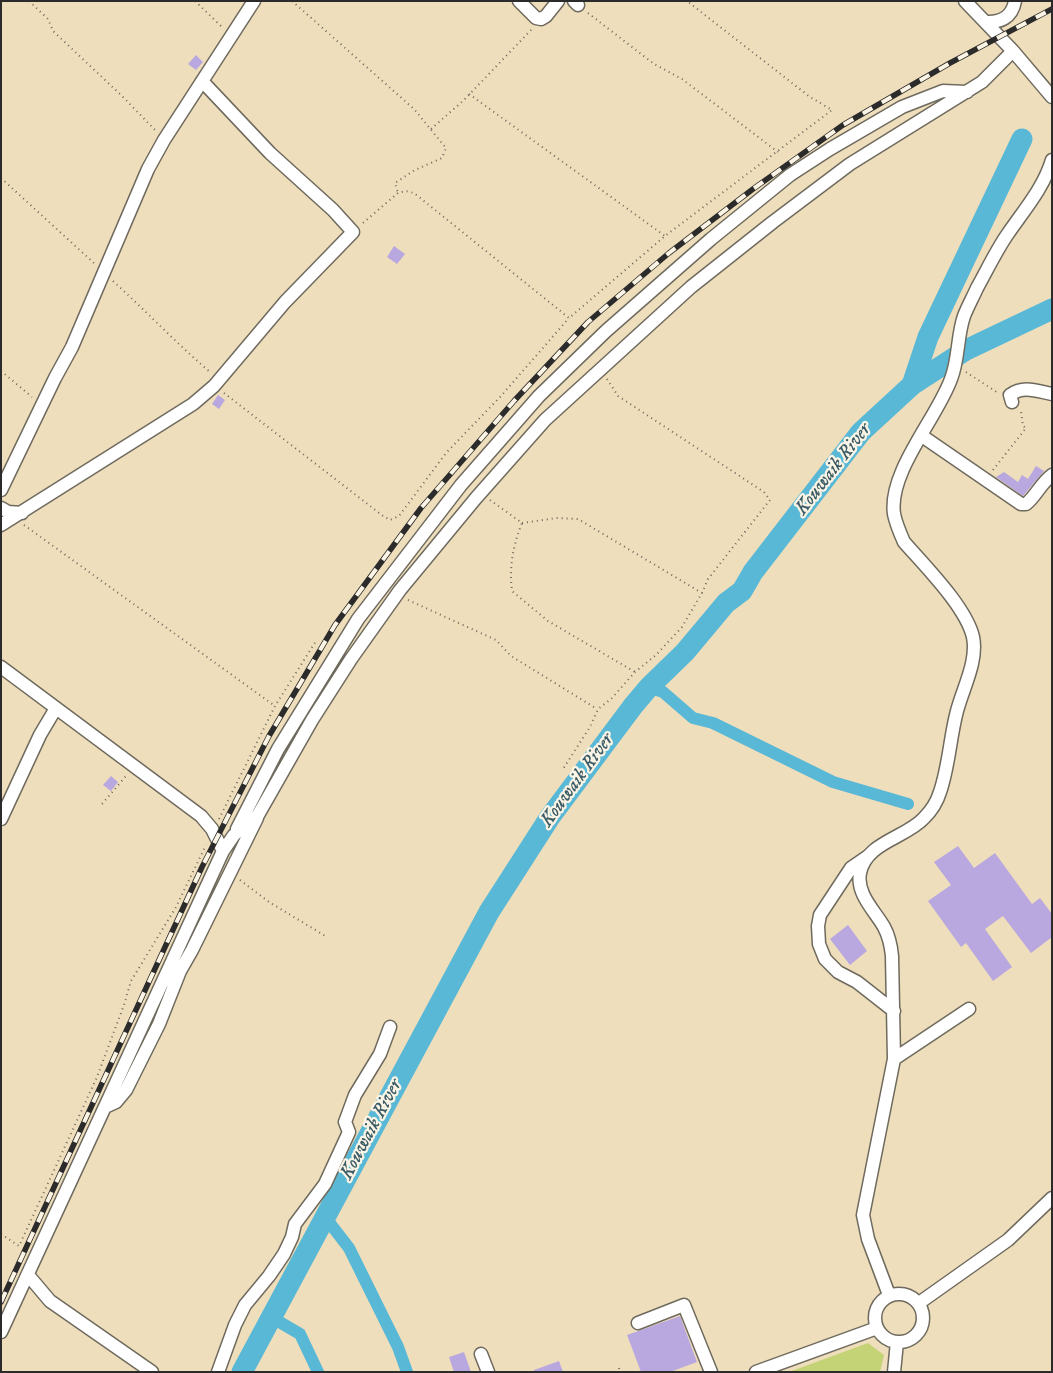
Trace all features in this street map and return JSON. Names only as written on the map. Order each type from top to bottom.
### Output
[{"type":"street","points":[[1,490],[72,347],[148,169],[164,140],[254,1]]},
{"type":"street","points":[[518,1],[536,18],[541,19],[546,16],[558,1]]},
{"type":"street","points":[[965,1],[1052,97]]},
{"type":"street","points":[[984,22],[996,23],[1010,15],[1015,1]]},
{"type":"street","points":[[105,1107],[116,1102],[126,1090],[159,1024],[180,972],[258,815],[317,713],[351,658],[396,595],[480,493],[545,420],[691,287],[850,164],[982,82],[1012,51]]},
{"type":"street","points":[[1,525],[193,404],[214,386],[285,302],[353,232],[333,210],[270,153],[202,81]]},
{"type":"street","points":[[1,1332],[223,851],[234,835],[278,748],[358,619],[460,485],[538,396],[606,331],[711,239],[790,175],[902,107],[943,91],[967,92]]},
{"type":"street","points":[[894,1011],[857,982],[838,972],[825,959],[819,944],[818,926],[820,916],[851,868],[890,840],[917,824],[936,802],[942,785],[957,710],[970,670],[974,650],[973,638],[966,618],[904,542],[898,529],[894,512],[896,489],[902,472],[943,399],[955,366],[964,317],[977,289],[1006,237],[1038,192],[1052,160]]},
{"type":"street","points":[[1012,402],[1010,395],[1016,390],[1029,388],[1052,394]]},
{"type":"street","points":[[922,436],[1020,504],[1026,504],[1031,501],[1045,480],[1052,475]]},
{"type":"street","points":[[1,508],[18,515]]},
{"type":"street","points":[[1,667],[201,816],[213,832],[223,851]]},
{"type":"street","points":[[1,819],[40,735],[56,708]]},
{"type":"street","points":[[234,835],[258,815]]},
{"type":"street","points":[[869,855],[863,864],[859,880],[865,897],[889,937],[892,956],[894,1059],[863,1215],[868,1240],[889,1295]]},
{"type":"street","points":[[163,982],[180,972]]},
{"type":"street","points":[[894,1059],[969,1009]]},
{"type":"street","points":[[218,1372],[235,1325],[245,1306],[284,1254],[292,1238],[295,1224],[325,1184],[349,1132],[345,1122],[355,1094],[380,1054],[390,1027]]},
{"type":"street","points":[[920,1303],[1008,1240],[1052,1198]]},
{"type":"street","points":[[28,1275],[50,1301],[152,1372]]},
{"type":"street","points":[[897,1293],[906,1294],[920,1303],[923,1310],[923,1327],[912,1339],[905,1342],[888,1340],[877,1328],[875,1313],[883,1300],[889,1295],[897,1293]]},
{"type":"street","points":[[638,1323],[684,1305],[712,1372]]},
{"type":"street","points":[[756,1372],[877,1328]]},
{"type":"street","points":[[894,1372],[897,1342]]},
{"type":"street","points":[[481,1354],[488,1372]]},
{"type":"path","points":[[29,1],[48,19],[53,31],[122,96],[164,140]]},
{"type":"path","points":[[194,1],[231,36]]},
{"type":"path","points":[[292,1],[414,109],[446,148],[442,158],[415,170],[395,183],[398,193]]},
{"type":"path","points":[[214,386],[383,516],[390,520],[399,516],[446,453],[501,396],[569,318],[665,236],[832,110],[794,85],[687,1]]},
{"type":"path","points":[[576,3],[654,64],[682,79],[778,152]]},
{"type":"path","points":[[430,129],[469,94],[541,19]]},
{"type":"path","points":[[469,94],[665,236]]},
{"type":"path","points":[[353,232],[398,193],[406,191],[414,193],[569,318]]},
{"type":"path","points":[[955,366],[1012,402],[1020,409],[1026,428],[992,471],[980,471],[978,474]]},
{"type":"path","points":[[563,769],[590,727],[598,709],[656,655],[682,627],[708,580],[770,500],[764,492],[618,396],[601,369]]},
{"type":"path","points":[[1,371],[42,406]]},
{"type":"path","points":[[480,493],[522,523],[557,518],[578,519],[702,592]]},
{"type":"path","points":[[18,515],[275,706]]},
{"type":"path","points":[[522,523],[514,542],[510,572],[512,591],[548,621],[636,672]]},
{"type":"path","points":[[396,595],[496,640],[511,656],[598,709]]},
{"type":"path","points":[[1,1234],[19,1246],[97,1076],[131,981],[176,908],[275,706],[316,641]]},
{"type":"path","points":[[102,804],[134,766]]},
{"type":"path","points":[[230,873],[269,902],[326,937]]},
{"type":"path","points":[[618,1368],[620,1372]]},
{"type":"green space","points":[[868,1343],[884,1355],[880,1372],[789,1372]]},
{"type":"building","points":[[196,55],[203,62],[196,70],[188,64]]},
{"type":"building","points":[[394,246],[405,254],[397,264],[387,257]]},
{"type":"building","points":[[218,395],[225,400],[219,409],[212,404]]},
{"type":"building","points":[[1036,466],[1044,471],[1023,496],[996,477],[1004,472],[1018,482],[1022,475],[1028,479]]},
{"type":"building","points":[[111,776],[118,782],[111,791],[103,785]]},
{"type":"building","points":[[958,846],[974,868],[995,853],[1032,904],[1040,898],[1052,914],[1052,937],[1031,953],[1003,916],[985,929],[1012,967],[993,981],[966,943],[961,947],[928,901],[951,885],[934,862]]},
{"type":"building","points":[[848,925],[867,951],[850,965],[830,939]]},
{"type":"building","points":[[680,1316],[697,1362],[670,1372],[641,1372],[627,1335]]},
{"type":"building","points":[[464,1352],[471,1372],[454,1372],[449,1357]]},
{"type":"building","points":[[559,1361],[563,1372],[534,1372],[534,1370]]},
{"type":"waterway","points":[[912,385],[928,337],[1022,139]]},
{"type":"waterway","name":"Kouwaik River","points":[[242,1372],[489,912],[550,817],[633,706],[649,687],[685,652],[726,603],[742,591],[753,572],[861,432],[912,385],[966,350],[1052,309]]},
{"type":"waterway","points":[[649,687],[663,692],[693,718],[713,723],[833,782],[908,804]]},
{"type":"waterway","points":[[325,1217],[349,1248],[398,1347],[407,1372]]},
{"type":"waterway","points":[[271,1317],[300,1334],[318,1372]]},
{"type":"railway","points":[[1,1302],[202,867],[269,736],[335,625],[421,508],[514,401],[588,322],[669,253],[753,189],[843,125],[950,63],[1052,9]]}]
